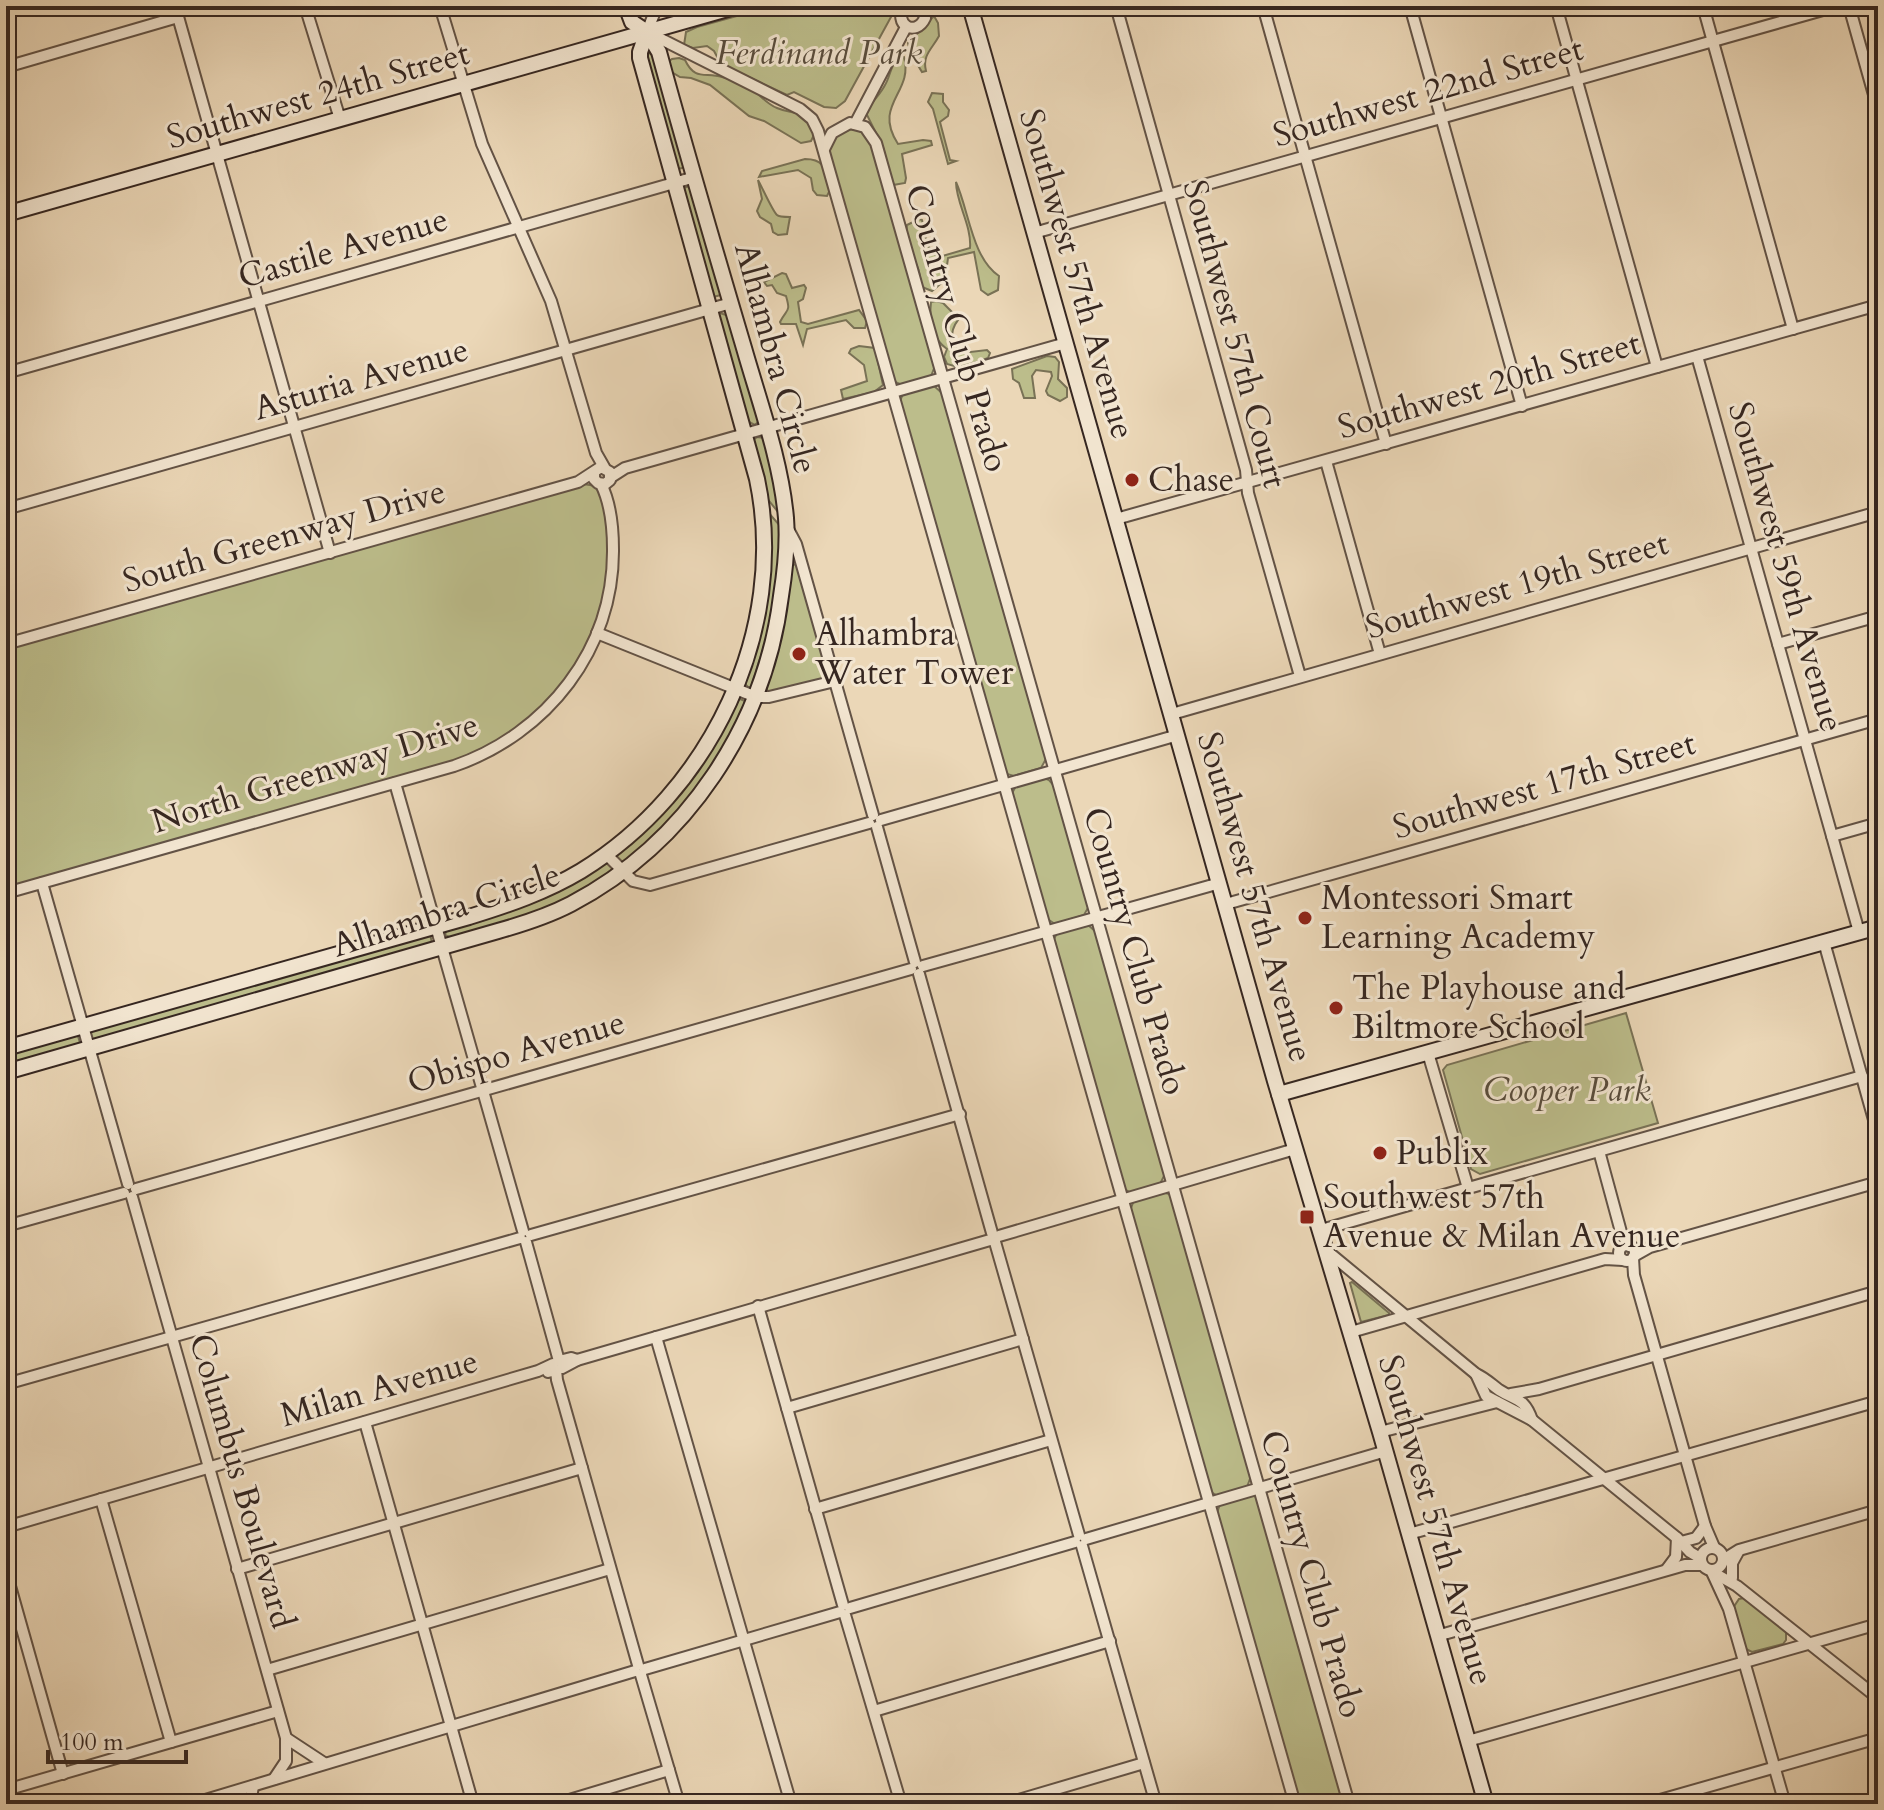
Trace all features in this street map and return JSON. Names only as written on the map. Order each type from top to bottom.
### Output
[{"type":"street","points":[[6,13],[9,6]]},
{"type":"street","points":[[305,6],[340,119]]},
{"type":"street","name":"North Greenway Drive","points":[[6,893],[474,759],[519,733],[555,701],[571,681],[597,633],[613,571],[613,537],[602,475],[543,280],[485,152],[440,6]]},
{"type":"street","name":"Alhambra Circle","points":[[6,1072],[554,912],[591,892],[663,836],[691,807],[729,753],[756,697],[778,621],[787,527],[781,482],[659,52],[647,32],[632,22],[626,6]]},
{"type":"street","points":[[657,6],[647,32],[800,109],[816,125],[1295,1804]]},
{"type":"street","name":"Southwest 24th Street","points":[[6,214],[738,6]]},
{"type":"street","points":[[905,6],[900,18],[906,27],[914,29],[924,22],[926,14],[921,6]]},
{"type":"street","name":"Southwest 57th Avenue","points":[[970,6],[1279,1094],[1386,1451],[1486,1804]]},
{"type":"street","name":"Southwest 57th Court","points":[[1116,6],[1246,470],[1248,493],[1300,676]]},
{"type":"street","points":[[1263,6],[1386,444]]},
{"type":"street","points":[[1410,6],[1522,406]]},
{"type":"street","points":[[1556,6],[1657,367]]},
{"type":"street","points":[[1703,6],[1793,329]]},
{"type":"street","name":"Southwest 22nd Street","points":[[1034,233],[1837,6]]},
{"type":"street","points":[[1849,6],[1878,109]]},
{"type":"street","points":[[6,67],[176,12],[330,553]]},
{"type":"street","points":[[824,151],[832,133],[845,125],[855,124],[906,27]]},
{"type":"street","name":"Alhambra Circle","points":[[6,1048],[436,926],[537,894],[606,854],[650,817],[687,775],[712,737],[750,648],[759,596],[763,536],[760,498],[640,58],[647,32]]},
{"type":"street","name":"Country Club Prado","points":[[855,124],[865,127],[876,143],[1349,1804]]},
{"type":"street","name":"Castile Avenue","points":[[6,373],[695,177]]},
{"type":"street","name":"Asturia Avenue","points":[[6,509],[731,303]]},
{"type":"street","name":"Southwest 20th Street","points":[[1116,519],[1878,305]]},
{"type":"street","points":[[602,475],[1066,343]]},
{"type":"street","name":"Southwest 59th Avenue","points":[[1697,356],[1859,932]]},
{"type":"street","points":[[1326,461],[1380,654]]},
{"type":"street","name":"South Greenway Drive","points":[[6,644],[602,475]]},
{"type":"street","points":[[760,498],[768,503],[787,527],[796,544],[1156,1804]]},
{"type":"street","name":"Southwest 19th Street","points":[[1172,714],[1878,512]]},
{"type":"street","points":[[1778,644],[1878,616]]},
{"type":"street","points":[[597,633],[756,697],[835,681]]},
{"type":"street","name":"Southwest 17th Street","points":[[1226,904],[1878,719]]},
{"type":"street","points":[[606,854],[633,881],[650,885],[1178,735]]},
{"type":"street","points":[[395,783],[525,1236],[582,1468],[679,1804]]},
{"type":"street","points":[[1832,836],[1878,823]]},
{"type":"street","name":"Columbus Boulevard","points":[[42,883],[286,1738]]},
{"type":"street","name":"Obispo Avenue","points":[[6,1226],[1220,883]]},
{"type":"street","points":[[1279,1094],[1878,927]]},
{"type":"street","points":[[1824,942],[1878,1134]]},
{"type":"street","points":[[1428,1053],[1468,1188]]},
{"type":"street","points":[[1321,1230],[1862,1076]]},
{"type":"street","points":[[6,1384],[960,1114]]},
{"type":"street","name":"Milan Avenue","points":[[6,1527],[557,1366],[571,1358],[577,1360],[1295,1149]]},
{"type":"street","points":[[1599,1151],[1705,1526],[1734,1582]]},
{"type":"street","points":[[1351,1332],[1878,1182]]},
{"type":"street","points":[[1327,1251],[1679,1540],[1704,1564],[1734,1582],[1878,1698]]},
{"type":"street","points":[[1380,1432],[1878,1291]]},
{"type":"street","points":[[758,1306],[901,1804]]},
{"type":"street","points":[[1429,1337],[1433,1309]]},
{"type":"street","points":[[656,1337],[791,1804]]},
{"type":"street","points":[[787,1408],[1023,1339]]},
{"type":"street","points":[[1476,1374],[1483,1393]]},
{"type":"street","points":[[1523,1403],[1539,1389]]},
{"type":"street","points":[[1462,1410],[1483,1393]]},
{"type":"street","points":[[1483,1393],[1523,1403],[1532,1420]]},
{"type":"street","points":[[1409,1534],[1878,1401]]},
{"type":"street","points":[[365,1422],[473,1804]]},
{"type":"street","points":[[815,1509],[1051,1440]]},
{"type":"street","points":[[192,1804],[1386,1451]]},
{"type":"street","points":[[237,1569],[582,1468]]},
{"type":"street","points":[[101,1499],[171,1742]]},
{"type":"street","points":[[1785,1804],[1729,1609],[1704,1564],[1704,1550],[1718,1554],[1739,1550],[1878,1510]]},
{"type":"street","points":[[1679,1540],[1699,1536],[1705,1526]]},
{"type":"street","points":[[1679,1540],[1718,1554]]},
{"type":"street","points":[[1665,1571],[1676,1557],[1679,1540]]},
{"type":"street","points":[[1734,1582],[1732,1563],[1739,1550]]},
{"type":"street","points":[[1437,1636],[1665,1571],[1690,1561],[1718,1568],[1718,1554]]},
{"type":"street","points":[[267,1670],[610,1569]]},
{"type":"street","points":[[6,1572],[63,1774]]},
{"type":"street","points":[[1729,1609],[1733,1598],[1747,1594]]},
{"type":"street","points":[[1468,1741],[1878,1624]]},
{"type":"street","points":[[874,1711],[1110,1641]]},
{"type":"street","points":[[6,1790],[278,1711]]},
{"type":"street","points":[[286,1738],[324,1763]]},
{"type":"street","points":[[274,1779],[286,1761],[286,1738]]},
{"type":"street","points":[[1646,1804],[1878,1738]]},
{"type":"street","points":[[1005,1804],[1144,1763]]},
{"type":"street","points":[[556,1804],[669,1770]]},
{"type":"street","points":[[250,1804],[253,1786]]},
{"type":"street","points":[[1451,1804],[1463,1800]]},
{"type":"green space","name":"Ferdinand Park","points":[[773,6],[788,6],[785,15],[819,6],[897,6],[845,101],[836,108],[824,107],[794,92],[787,95],[721,64],[714,51],[707,46],[693,48],[684,45],[686,32],[697,27]]},
{"type":"green space","points":[[934,16],[939,36],[927,56],[926,71],[922,72],[908,43]]},
{"type":"green space","points":[[654,53],[686,167],[674,170],[643,54]]},
{"type":"green space","points":[[901,56],[904,57],[906,69],[891,108],[891,130],[898,144],[923,140],[931,141],[932,145],[902,154],[905,183],[893,185],[883,147],[866,113]]},
{"type":"green space","points":[[679,58],[697,73],[745,85],[773,106],[800,114],[811,126],[814,135],[811,141],[801,143],[764,121],[749,116],[710,85],[670,71],[668,62]]},
{"type":"green space","points":[[932,93],[943,94],[943,102],[949,110],[948,116],[940,122],[950,160],[956,161],[948,164],[933,109],[928,102]]},
{"type":"green space","points":[[853,129],[865,133],[871,141],[935,366],[931,376],[902,385],[893,381],[829,152],[836,136]]},
{"type":"green space","points":[[805,159],[817,161],[824,168],[830,190],[827,196],[817,195],[811,178],[798,170],[759,177],[762,171]]},
{"type":"green space","points":[[758,180],[777,215],[790,217],[787,234],[773,232],[771,224],[760,217],[757,211],[762,199]]},
{"type":"green space","points":[[956,182],[977,246],[990,268],[999,276],[998,290],[988,295],[981,290],[974,252],[948,258],[945,280],[932,291],[922,287],[909,247],[907,225],[919,219],[922,220],[928,246],[939,257],[970,248],[969,231]]},
{"type":"green space","points":[[694,185],[724,294],[710,298],[679,189]]},
{"type":"green space","points":[[786,274],[792,288],[804,285],[806,288],[803,299],[798,302],[801,322],[808,324],[859,310],[867,321],[865,328],[854,328],[846,320],[807,329],[803,345],[796,324],[780,322],[788,308],[786,296],[764,282]]},
{"type":"green space","points":[[931,302],[943,303],[953,313],[962,315],[952,334],[957,348],[962,353],[987,350],[990,353],[988,358],[961,368],[947,364],[944,357],[947,349],[938,340],[931,322]]},
{"type":"green space","points":[[717,312],[729,316],[759,421],[755,425],[747,421]]},
{"type":"green space","points":[[859,346],[875,348],[883,385],[874,392],[843,399],[841,390],[867,381],[864,365],[849,353]]},
{"type":"green space","points":[[1047,356],[1055,357],[1059,362],[1058,379],[1067,388],[1067,397],[1060,401],[1048,395],[1046,391],[1051,372],[1036,370],[1032,376],[1035,398],[1024,398],[1019,383],[1013,379],[1012,369]]},
{"type":"green space","points":[[933,385],[943,394],[1047,757],[1041,768],[1014,776],[1004,769],[899,403],[903,394]]},
{"type":"green space","points":[[757,437],[764,438],[782,517],[766,497],[752,441]]},
{"type":"green space","points":[[583,484],[596,486],[601,491],[609,533],[607,589],[594,631],[563,686],[512,734],[461,760],[6,890],[6,648]]},
{"type":"green space","points":[[767,511],[782,528],[777,605],[751,687],[748,687],[743,682]]},
{"type":"green space","points":[[796,564],[828,673],[821,680],[769,692],[765,688],[790,566]]},
{"type":"green space","points":[[740,699],[745,701],[730,745],[673,821],[622,864],[614,854]]},
{"type":"green space","points":[[1044,778],[1055,787],[1089,906],[1084,915],[1055,924],[1046,918],[1011,795],[1016,786]]},
{"type":"green space","points":[[604,861],[612,866],[612,871],[550,910],[453,939],[445,935],[447,928]]},
{"type":"green space","points":[[1087,924],[1096,932],[1165,1174],[1160,1184],[1131,1193],[1123,1188],[1053,941],[1057,933]]},
{"type":"green space","points":[[430,934],[432,943],[92,1041],[89,1030]]},
{"type":"green space","name":"Cooper Park","points":[[1626,1013],[1658,1123],[1480,1174],[1471,1169],[1443,1070],[1447,1065]]},
{"type":"green space","points":[[77,1033],[81,1046],[6,1068],[6,1053]]},
{"type":"green space","points":[[1162,1192],[1172,1199],[1251,1476],[1247,1487],[1218,1496],[1211,1492],[1130,1211],[1134,1200]]},
{"type":"green space","points":[[1352,1282],[1389,1313],[1389,1315],[1361,1322]]},
{"type":"green space","points":[[1250,1495],[1258,1501],[1345,1804],[1300,1804],[1217,1513],[1220,1504]]},
{"type":"green space","points":[[1744,1598],[1786,1632],[1783,1644],[1752,1652],[1744,1648],[1733,1608],[1739,1599]]},
{"type":"place","name":"Chase","points":[[1132,480]]},
{"type":"place","name":"Alhambra Water Tower","points":[[799,654]]},
{"type":"place","name":"Montessori Smart Learning Academy","points":[[1305,918]]},
{"type":"place","name":"The Playhouse and Biltmore School","points":[[1336,1008]]},
{"type":"place","name":"Publix","points":[[1380,1153]]},
{"type":"place","name":"Southwest 57th Avenue & Milan Avenue","points":[[1307,1217]]}]
